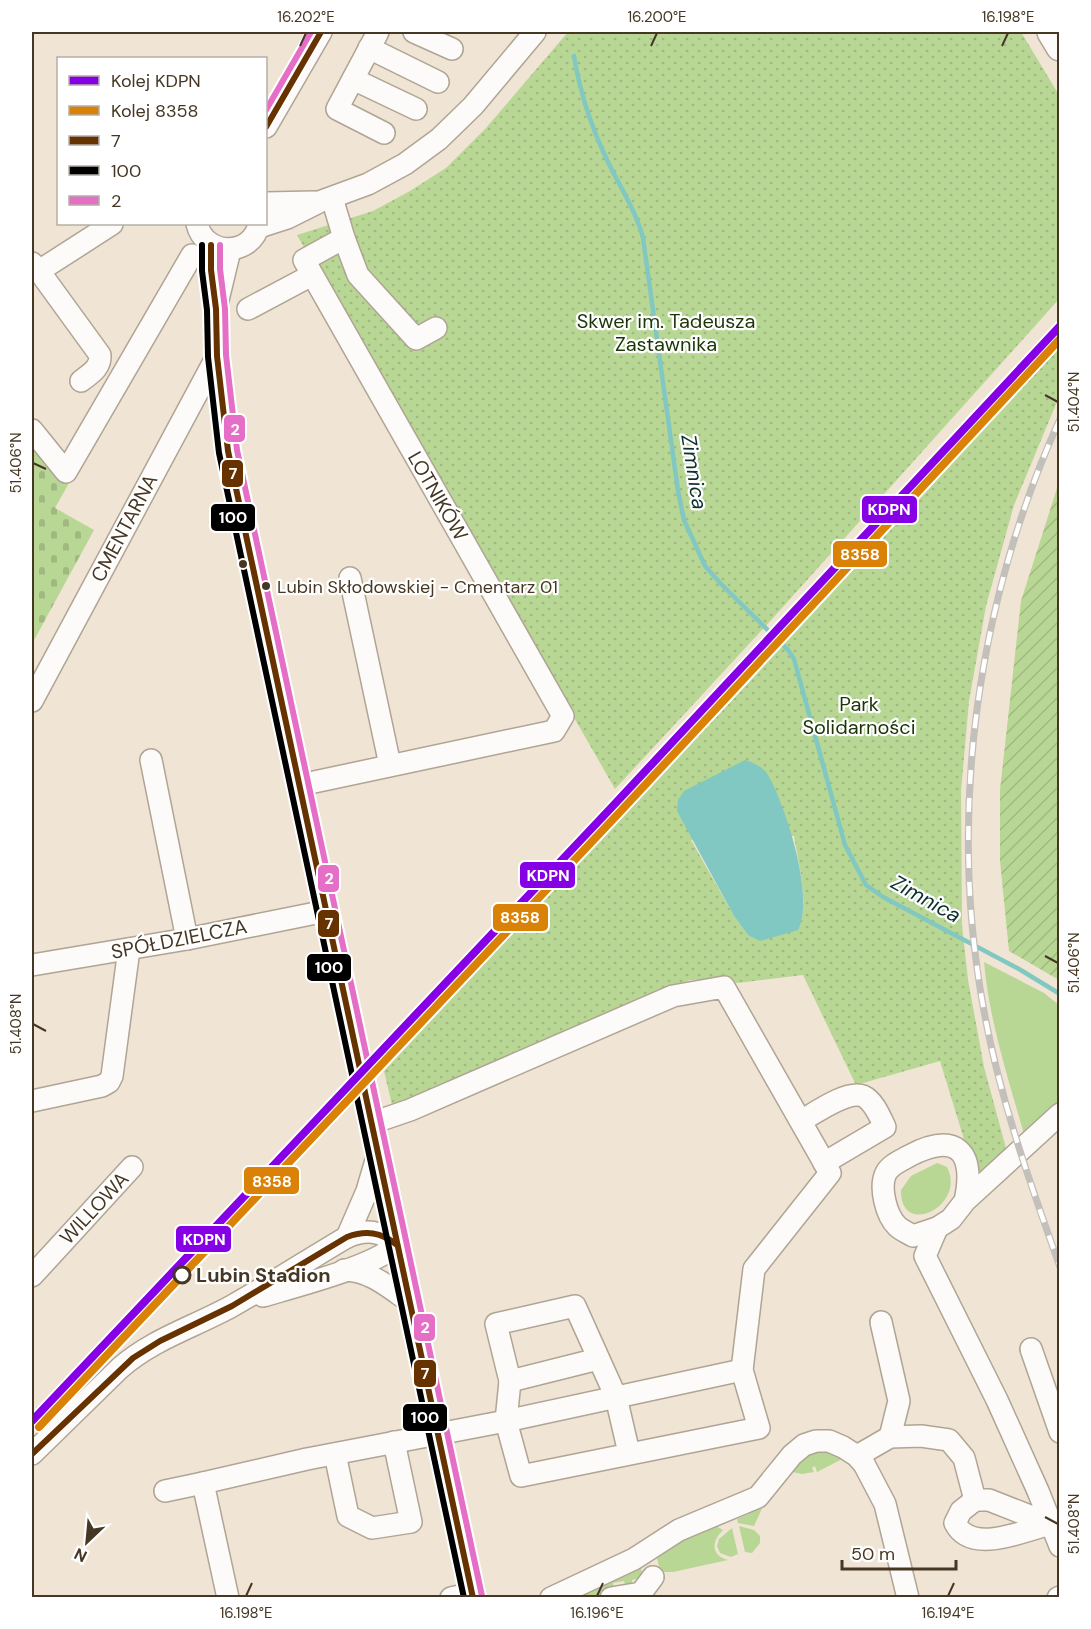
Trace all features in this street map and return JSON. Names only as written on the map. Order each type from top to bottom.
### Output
[{"type":"main road","points":[[1051,32],[1059,46]]},
{"type":"street","points":[[267,125],[321,32]]},
{"type":"street","points":[[414,32],[452,49]]},
{"type":"street","points":[[267,223],[294,216],[325,200],[368,184],[405,165],[439,139],[473,106],[535,32]]},
{"type":"street","points":[[384,133],[337,109],[374,40],[438,82]]},
{"type":"street","points":[[353,79],[416,109]]},
{"type":"street","points":[[267,204],[325,200]]},
{"type":"street","points":[[325,200],[344,238],[358,274],[416,339],[436,328]]},
{"type":"street","points":[[81,381],[97,369],[100,355],[35,267],[110,225]]},
{"type":"street","points":[[193,225],[203,237],[221,247],[243,246],[253,238],[259,225]]},
{"type":"street","points":[[248,309],[308,267],[344,238]]},
{"type":"street","points":[[221,247],[216,309],[217,356],[228,451],[473,1595],[452,1598]]},
{"type":"street","points":[[32,430],[66,472],[192,255]]},
{"type":"street","name":"LOTNIKÓW","points":[[308,267],[563,716],[554,731],[390,765]]},
{"type":"street","name":"CMENTARNA","points":[[32,700],[217,356]]},
{"type":"street","points":[[300,784],[390,765],[350,578]]},
{"type":"street","points":[[151,760],[187,939]]},
{"type":"street","name":"SPÓŁDZIELCZA","points":[[32,965],[187,939],[326,911]]},
{"type":"street","points":[[32,1101],[102,1086],[109,1082],[112,1076],[129,949]]},
{"type":"street","points":[[372,1123],[410,1110],[673,996],[724,987],[830,1173],[754,1269],[742,1370],[759,1428],[521,1476],[506,1421],[510,1381],[496,1324],[575,1306],[616,1397],[629,1453]]},
{"type":"street","points":[[801,1121],[852,1095],[864,1097],[874,1107],[885,1127],[824,1163]]},
{"type":"street","points":[[913,1236],[937,1228],[951,1219],[965,1201],[1055,1119]]},
{"type":"street","points":[[965,1201],[969,1172],[964,1155],[948,1144],[922,1149],[893,1165],[887,1171],[884,1180],[888,1212],[897,1225],[913,1236],[925,1256],[997,1400],[1038,1491],[1059,1546]]},
{"type":"street","points":[[346,1237],[367,1191],[379,1151]]},
{"type":"street","name":"WILLOWA","points":[[32,1276],[132,1167]]},
{"type":"street","points":[[925,1256],[937,1228]]},
{"type":"street","points":[[32,1454],[135,1355],[158,1341],[231,1306],[346,1237],[360,1232],[376,1232],[388,1236],[397,1245]]},
{"type":"street","points":[[231,1306],[344,1270],[385,1254],[397,1245]]},
{"type":"street","points":[[344,1270],[362,1271],[411,1303]]},
{"type":"street","points":[[881,1322],[899,1401],[890,1437]]},
{"type":"street","points":[[1031,1349],[1059,1431]]},
{"type":"street","points":[[510,1381],[598,1359]]},
{"type":"street","points":[[165,1491],[308,1459],[506,1421],[742,1370]]},
{"type":"street","points":[[857,1456],[890,1437],[950,1440],[964,1458],[975,1500]]},
{"type":"street","points":[[551,1598],[634,1559],[679,1530],[758,1497],[792,1455],[804,1445],[816,1441],[830,1442],[843,1447],[857,1456],[864,1464],[885,1504],[908,1598]]},
{"type":"street","points":[[335,1454],[348,1516],[372,1528],[411,1522],[394,1442]]},
{"type":"street","points":[[203,1483],[228,1598]]},
{"type":"street","points":[[975,1500],[989,1500],[1050,1524],[987,1540],[975,1540],[960,1532],[955,1522],[961,1511],[975,1500]]},
{"type":"street","points":[[611,1598],[641,1593],[653,1577]]},
{"type":"green space","name":"Skwer im. Tadeusza Zastawnika","points":[[568,32],[1021,32],[1059,95],[1059,299],[773,618],[615,789],[297,235],[373,211],[446,168],[486,128]]},
{"type":"green space","name":"Park Solidarności","points":[[1059,340],[1059,397],[1014,505],[986,606],[969,701],[961,791],[962,925],[968,980],[984,1067],[1007,1152],[978,1185],[940,1061],[856,1085],[803,975],[737,983],[718,979],[690,980],[393,1109],[384,1071]],"holes":[[[794,836],[803,897],[803,909],[797,930],[748,935],[734,916],[691,840]]]},
{"type":"green space","points":[[32,446],[57,475],[69,483],[55,508],[94,530],[32,644]]},
{"type":"green space","points":[[1059,482],[1059,980],[1009,951],[1000,861],[1000,790],[1021,601]]},
{"type":"green space","points":[[984,962],[1044,993],[1059,1005],[1059,1102],[1024,1134],[995,1027]]},
{"type":"green space","points":[[937,1163],[947,1167],[951,1181],[948,1194],[931,1212],[920,1215],[911,1213],[904,1205],[901,1190],[911,1176]]},
{"type":"green space","points":[[815,1448],[846,1457],[817,1472],[815,1466],[812,1468],[814,1472],[802,1474],[788,1471]]},
{"type":"green space","points":[[766,1500],[754,1526],[738,1523],[737,1519],[749,1514],[751,1507]]},
{"type":"green space","points":[[716,1526],[723,1530],[716,1539],[716,1551],[722,1558],[728,1560],[673,1572],[660,1572],[656,1553],[674,1539]]},
{"type":"green space","points":[[739,1526],[754,1530],[760,1536],[760,1543],[752,1553],[745,1552]]},
{"type":"green space","points":[[732,1528],[738,1554],[731,1557],[720,1553],[717,1546],[719,1539]]},
{"type":"green space","points":[[640,1564],[643,1577],[632,1580],[633,1588],[627,1590],[624,1581],[613,1583],[614,1591],[603,1596],[562,1598],[593,1584],[600,1587],[628,1575],[630,1568]]},
{"type":"water","points":[[745,760],[764,770],[775,789],[790,829],[801,875],[803,896],[798,930],[760,941],[748,935],[734,916],[677,811],[678,800],[684,791]]},
{"type":"waterway","name":"Zimnica","points":[[574,56],[592,124],[632,209],[643,238],[684,520],[705,566],[788,650],[794,659],[845,845],[866,885],[883,897],[1019,969],[1060,994]]},
{"type":"railway","points":[[1060,419],[1031,489],[1008,561],[990,635],[977,709],[970,785],[969,861],[973,936],[984,1011],[998,1076],[1060,1267]]},
{"type":"rail line","name":"KDPN","points":[[32,1421],[611,808],[1060,326]]},
{"type":"rail line","name":"8358","points":[[39,1427],[618,814],[1060,339]]},
{"type":"transit line","name":"2","points":[[267,108],[311,32]]},
{"type":"transit line","name":"7","points":[[267,125],[321,32]]},
{"type":"transit line","name":"100","points":[[202,245],[208,357],[219,453],[464,1598]]},
{"type":"transit line","name":"7","points":[[211,245],[217,356],[228,451],[473,1598]]},
{"type":"transit line","name":"2","points":[[220,245],[226,355],[237,450],[482,1596]]},
{"type":"transit line","name":"7","points":[[32,1454],[133,1358],[160,1341],[232,1306],[347,1237],[367,1233],[385,1237],[397,1245]]},
{"type":"place","name":"Lubin Skłodowskiej - Cmentarz 01","points":[[266,586]]},
{"type":"place","name":"Lubin Stadion","points":[[182,1275]]}]
